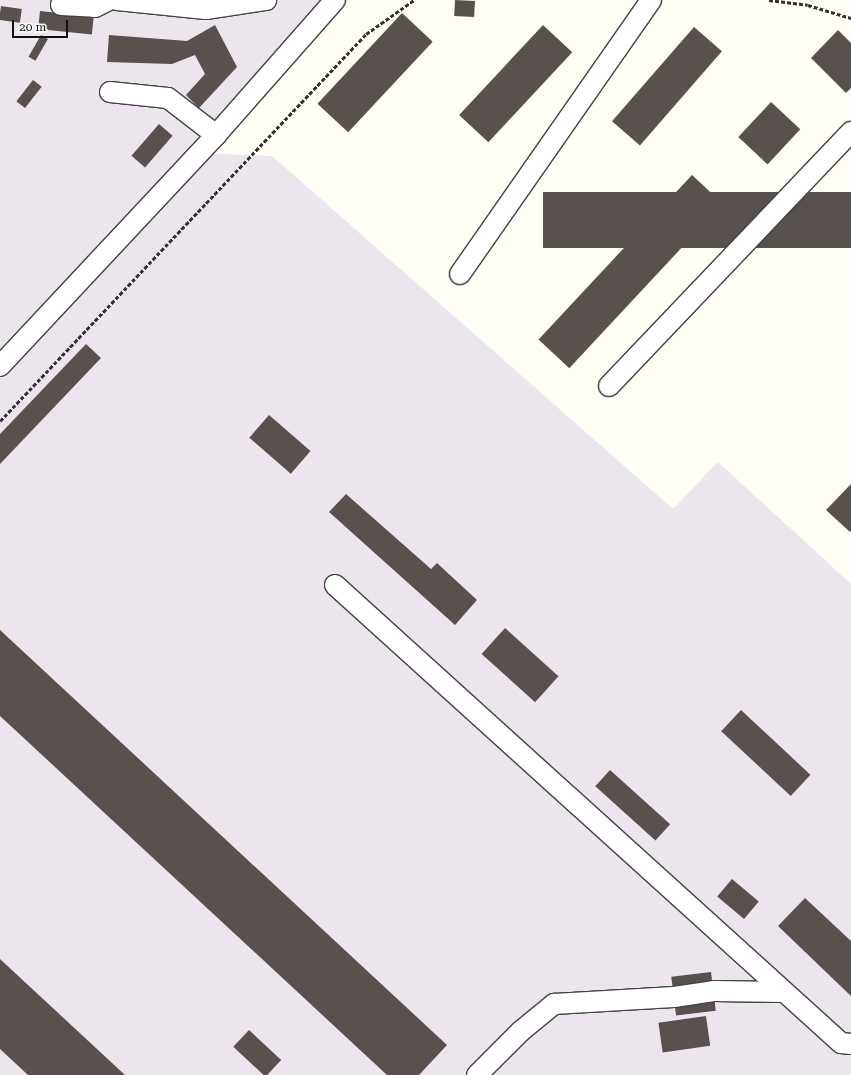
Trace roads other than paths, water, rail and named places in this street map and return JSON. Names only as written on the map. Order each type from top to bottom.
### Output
[{"type":"street","points":[[61,5],[95,7],[109,0]]},
{"type":"street","points":[[117,0],[206,9],[266,0]]},
{"type":"street","points":[[3,359],[216,135],[335,0]]},
{"type":"street","points":[[460,274],[651,0]]},
{"type":"street","points":[[110,92],[168,98],[216,135]]},
{"type":"street","points":[[609,386],[851,132]]},
{"type":"street","points":[[335,585],[841,1043],[851,1044]]},
{"type":"street","points":[[477,1075],[521,1031],[554,1004],[674,997],[714,991],[784,992]]}]
